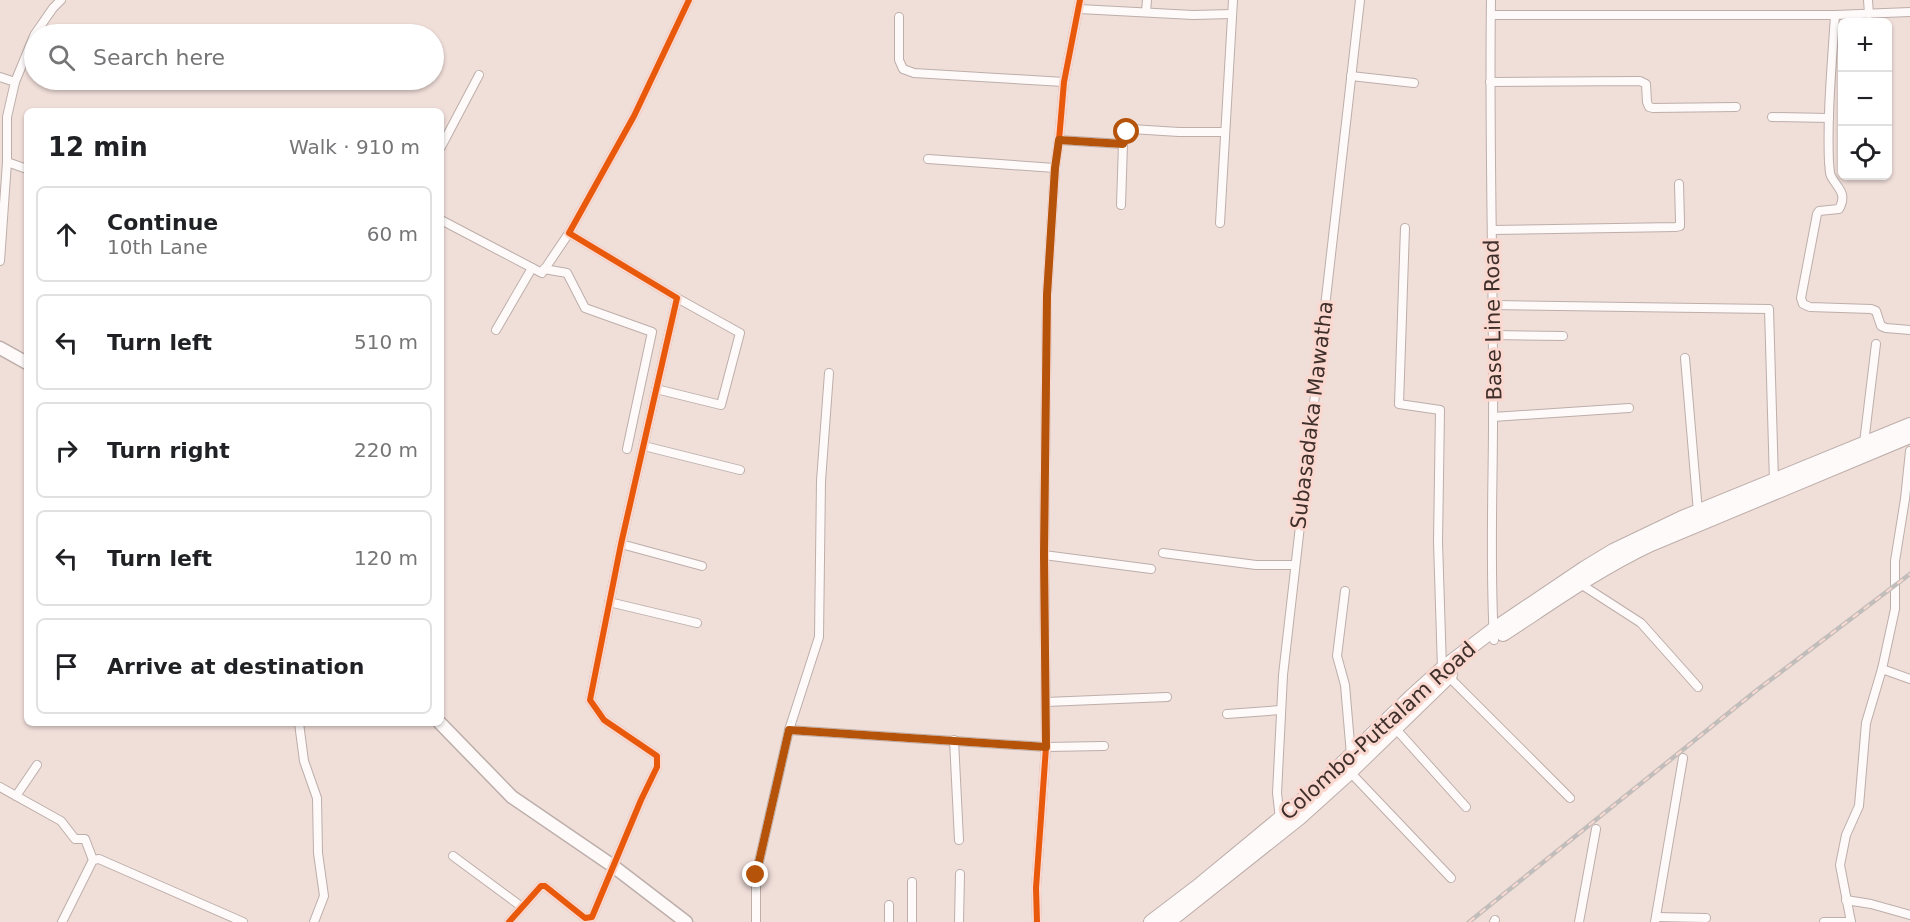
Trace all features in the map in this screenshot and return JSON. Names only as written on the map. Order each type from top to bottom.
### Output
[{"type":"highway","name":"Colombo-Puttalam Road","points":[[1352,765],[1411,697],[1613,551],[1698,512],[1910,426]]},
{"type":"highway","name":"Colombo-Puttalam Road","points":[[1494,635],[1618,560],[1651,544],[1910,436]]},
{"type":"highway","name":"Colombo-Puttalam Road","points":[[1168,922],[1395,728],[1445,673]]},
{"type":"highway","name":"Colombo-Puttalam Road","points":[[1151,922],[1283,824]]},
{"type":"main road","points":[[0,348],[24,361]]},
{"type":"main road","points":[[443,726],[512,797],[613,866],[686,922]]},
{"type":"street","points":[[42,24],[61,0]]},
{"type":"street","points":[[444,222],[542,273],[569,233],[634,116],[689,0]]},
{"type":"street","points":[[1146,12],[1147,0]]},
{"type":"street","points":[[1220,224],[1233,0]]},
{"type":"street","name":"Subasadaka Mawatha","points":[[1283,824],[1277,793],[1283,675],[1360,0]]},
{"type":"street","name":"Base Line Road","points":[[1491,0],[1494,635]]},
{"type":"street","points":[[1868,0],[1869,14]]},
{"type":"street","points":[[1037,922],[1036,888],[1046,747],[1044,555],[1047,295],[1055,168],[1064,82],[1079,4],[1146,12],[1193,15],[1232,14]]},
{"type":"street","points":[[1491,15],[1835,15],[1910,12]]},
{"type":"street","points":[[1835,15],[1829,118],[1830,174],[1839,185],[1842,204],[1839,209],[1822,210],[1817,214],[1801,298],[1803,304],[1810,307],[1871,309],[1876,311],[1881,326],[1910,330]]},
{"type":"street","points":[[899,17],[899,60],[903,69],[914,73],[1064,82]]},
{"type":"street","points":[[0,261],[7,162],[7,117],[15,82],[24,61]]},
{"type":"street","points":[[444,141],[479,75]]},
{"type":"street","points":[[1351,76],[1414,83]]},
{"type":"street","points":[[0,77],[15,82]]},
{"type":"street","points":[[1490,82],[1640,81],[1646,84],[1649,107],[1736,107]]},
{"type":"street","points":[[1772,117],[1829,118]]},
{"type":"street","points":[[1120,205],[1123,144],[1125,135],[1131,129],[1225,132]]},
{"type":"street","points":[[1059,140],[1123,144]]},
{"type":"street","points":[[928,159],[1055,168]]},
{"type":"street","points":[[7,162],[24,168]]},
{"type":"street","points":[[1492,230],[1676,227],[1680,225],[1679,184]]},
{"type":"street","points":[[1405,228],[1399,404],[1440,410],[1438,542],[1445,673],[1570,798]]},
{"type":"street","points":[[569,233],[740,333],[722,405],[656,389]]},
{"type":"street","points":[[496,330],[532,268]]},
{"type":"street","points":[[544,270],[567,273],[585,308],[652,332],[627,449]]},
{"type":"street","points":[[509,922],[541,886],[545,886],[585,918],[592,917],[657,767],[657,756],[604,720],[590,700],[621,544],[677,298]]},
{"type":"street","points":[[1493,305],[1769,309],[1774,482]]},
{"type":"street","points":[[1493,335],[1563,336]]},
{"type":"street","points":[[1864,443],[1876,344]]},
{"type":"street","points":[[1685,358],[1698,512]]},
{"type":"street","points":[[756,922],[756,875],[789,730],[819,637],[821,481],[829,373]]},
{"type":"street","points":[[1493,417],[1629,408]]},
{"type":"street","points":[[644,446],[740,470]]},
{"type":"street","points":[[1824,922],[1851,922],[1840,865],[1846,835],[1859,806],[1866,723],[1882,669],[1895,609],[1895,561],[1910,451]]},
{"type":"street","points":[[621,544],[702,566]]},
{"type":"street","points":[[1163,553],[1256,565],[1295,565]]},
{"type":"street","points":[[1044,555],[1151,569]]},
{"type":"street","points":[[1580,583],[1641,623],[1698,687]]},
{"type":"street","points":[[1345,591],[1337,656],[1346,685],[1352,765],[1451,878]]},
{"type":"street","points":[[609,602],[697,623]]},
{"type":"street","points":[[1882,669],[1910,679]]},
{"type":"street","points":[[1046,702],[1167,698]]},
{"type":"street","points":[[1227,714],[1281,710]]},
{"type":"street","points":[[299,726],[304,761],[317,798],[318,854],[324,896],[314,922]]},
{"type":"street","points":[[1395,728],[1466,807]]},
{"type":"street","points":[[789,730],[1046,747],[1104,746]]},
{"type":"street","points":[[954,740],[959,840]]},
{"type":"street","points":[[1683,758],[1656,919],[1706,918]]},
{"type":"street","points":[[16,796],[37,765]]},
{"type":"street","points":[[0,787],[61,821],[75,839],[85,839],[93,860],[64,919],[73,922]]},
{"type":"street","points":[[1579,922],[1596,829]]},
{"type":"street","points":[[453,856],[522,907]]},
{"type":"street","points":[[93,860],[99,859],[243,922]]},
{"type":"street","points":[[959,922],[960,874]]},
{"type":"street","points":[[912,882],[912,922]]},
{"type":"street","points":[[1846,900],[1871,904],[1910,915]]},
{"type":"street","points":[[889,905],[889,922]]},
{"type":"railway","points":[[1469,922],[1757,690],[1910,574]]},
{"type":"cycle path","points":[[509,922],[541,886],[545,886],[585,918],[592,917],[657,767],[657,756],[604,720],[590,700],[621,544],[677,298],[569,233],[634,116],[689,0]]},
{"type":"cycle path","points":[[1037,922],[1036,888],[1046,747],[1044,555],[1047,295],[1055,168],[1064,82],[1080,0]]},
{"type":"route","points":[[756,875],[789,730],[1046,747],[1044,555],[1047,295],[1055,168],[1059,140],[1123,144],[1127,132]]}]
